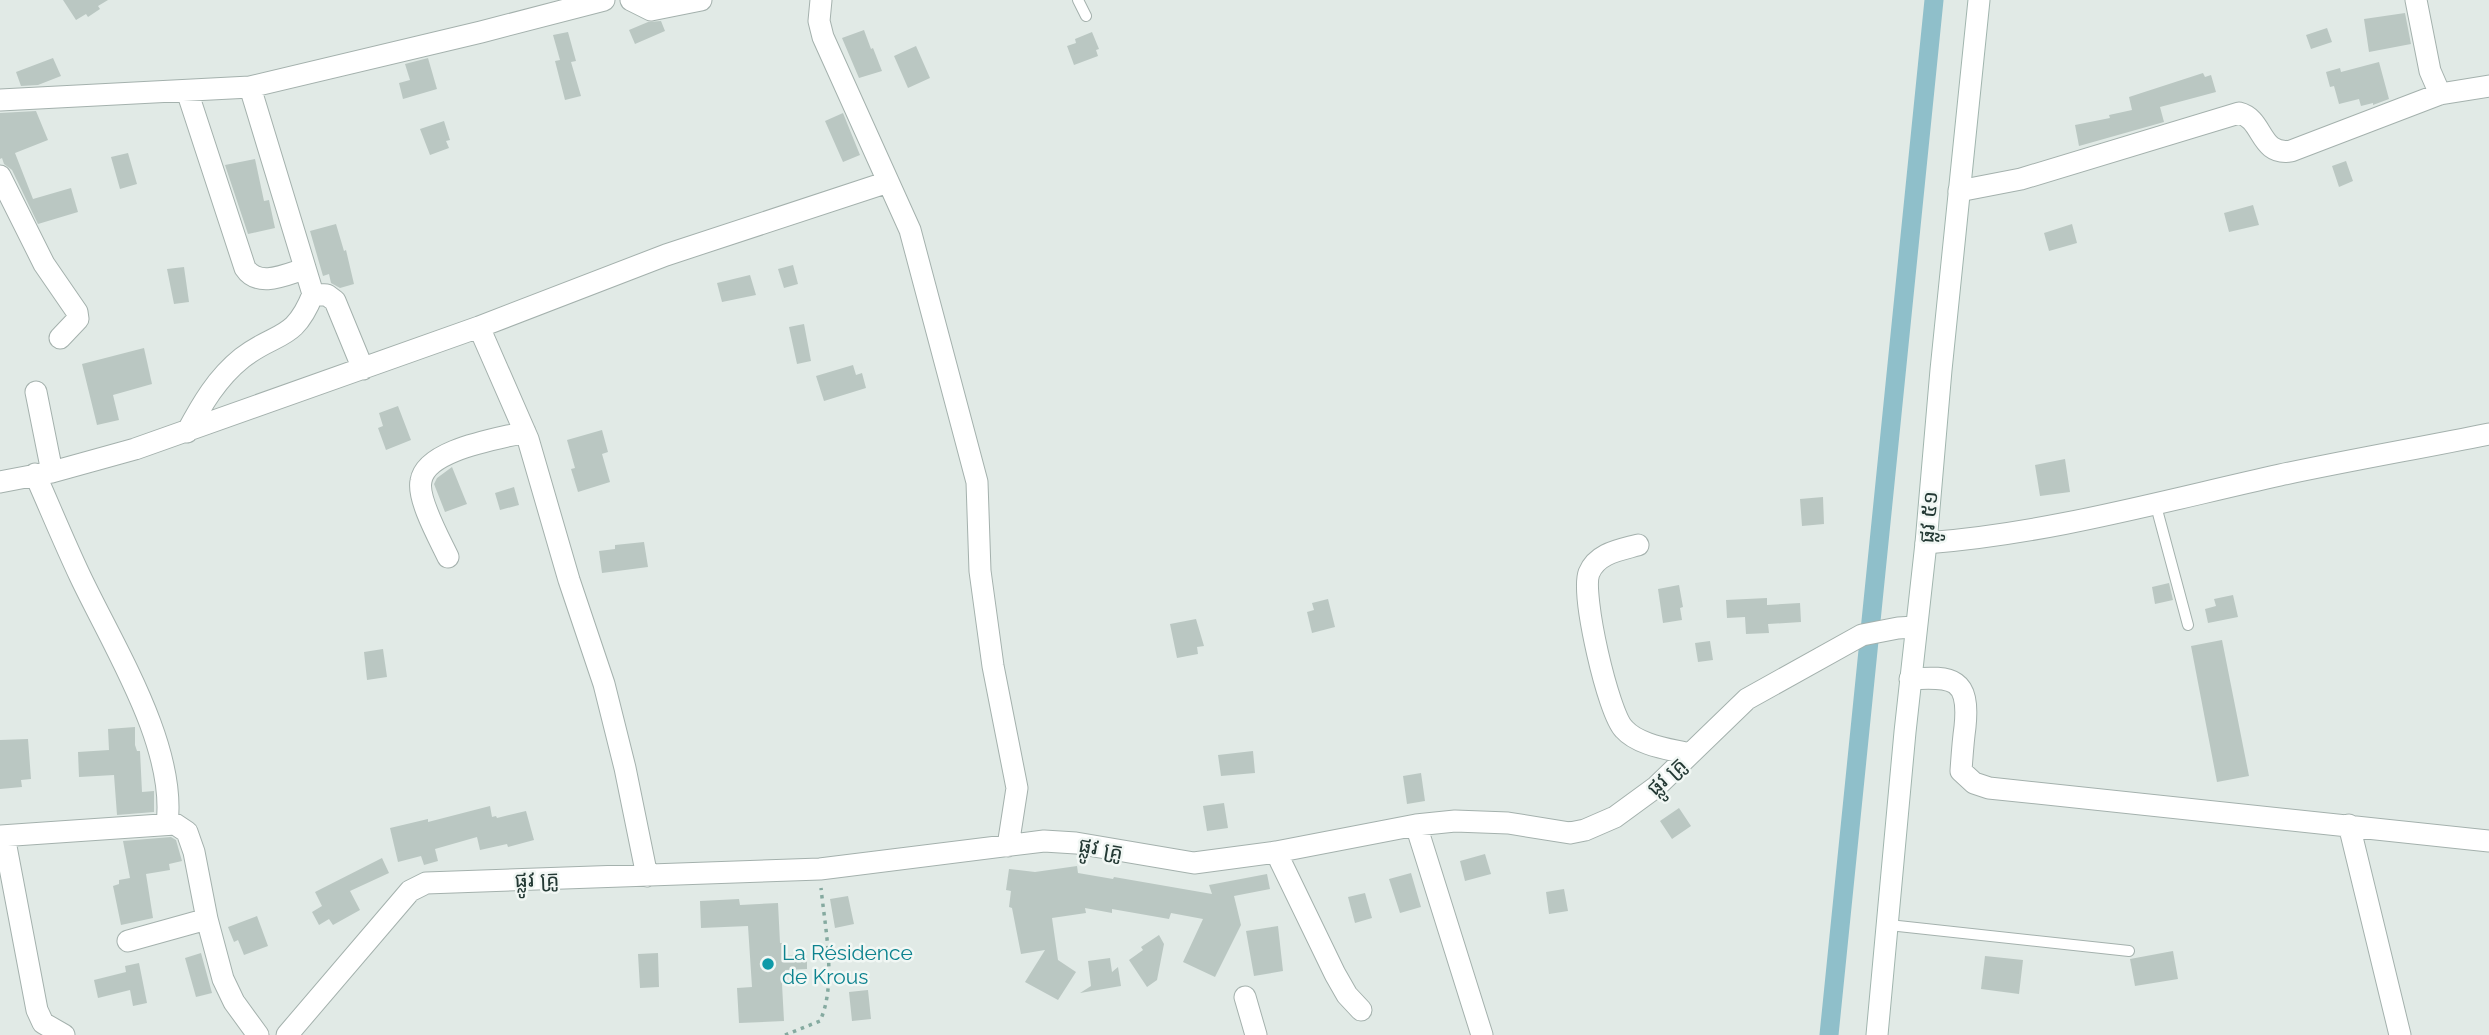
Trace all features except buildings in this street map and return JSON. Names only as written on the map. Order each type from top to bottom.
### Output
[{"type":"street","points":[[0,100],[250,87],[604,0]]},
{"type":"street","points":[[631,0],[651,10],[701,0]]},
{"type":"street","points":[[821,0],[819,20],[823,37],[910,230],[977,482],[980,571],[993,666],[1017,788],[1008,846]]},
{"type":"street","name":"ផ្លូវ ៥១","points":[[1877,1035],[1910,680],[1907,627],[1926,543],[1979,0]]},
{"type":"street","points":[[2416,0],[2430,71],[2440,94]]},
{"type":"street","points":[[1959,191],[2021,179],[2239,113],[2249,118],[2273,150],[2291,151],[2440,94],[2489,86]]},
{"type":"street","points":[[187,432],[216,382],[244,357],[292,330],[305,314],[313,294],[250,87]]},
{"type":"street","points":[[187,91],[245,268],[252,277],[261,279],[304,269]]},
{"type":"street","points":[[0,176],[44,264],[77,312],[78,319],[60,338]]},
{"type":"street","points":[[0,482],[135,449],[187,432],[480,327],[666,255],[888,182]]},
{"type":"street","points":[[313,294],[327,295],[335,301],[363,369]]},
{"type":"street","points":[[480,327],[525,432],[569,580],[604,684],[625,768],[647,876]]},
{"type":"street","points":[[36,392],[43,473],[80,575],[150,721],[168,793],[167,824]]},
{"type":"street","points":[[448,557],[422,497],[421,481],[425,472],[448,453],[525,432]]},
{"type":"street","points":[[1926,543],[1980,539],[2156,506],[2280,475],[2489,433]]},
{"type":"street","points":[[1638,545],[1598,559],[1589,573],[1586,591],[1594,634],[1608,690],[1622,728],[1630,736],[1689,754]]},
{"type":"street","name":"ផ្លូវ គ្រូ","points":[[287,1035],[410,891],[419,886],[456,880],[820,869],[1044,841],[1060,841],[1194,863],[1276,852],[1416,825],[1482,821],[1570,833],[1585,830],[1615,817],[1656,787],[1747,699],[1862,635],[1907,627]]},
{"type":"street","points":[[1910,680],[1936,677],[1956,683],[1966,695],[1961,771],[1974,783],[1982,786],[2489,841]]},
{"type":"street","points":[[64,1035],[43,1023],[37,1010],[2,836],[167,824],[175,824],[187,832],[223,979],[234,1002],[258,1035]]},
{"type":"street","points":[[1416,825],[1482,1035]]},
{"type":"street","points":[[2349,825],[2400,1035]]},
{"type":"street","points":[[1276,852],[1335,974],[1347,996],[1361,1010]]},
{"type":"street","points":[[128,941],[207,919]]},
{"type":"street","points":[[1245,997],[1256,1035]]},
{"type":"lane","points":[[1078,0],[1086,16]]},
{"type":"lane","points":[[2156,506],[2188,625]]},
{"type":"lane","points":[[1889,925],[2129,951]]},
{"type":"path","points":[[785,1035],[820,1021],[827,999],[829,981],[820,869]]},
{"type":"waterway","points":[[1829,1035],[1934,0]]},
{"type":"place","name":"La Résidence de Krous","points":[[768,964]]}]
